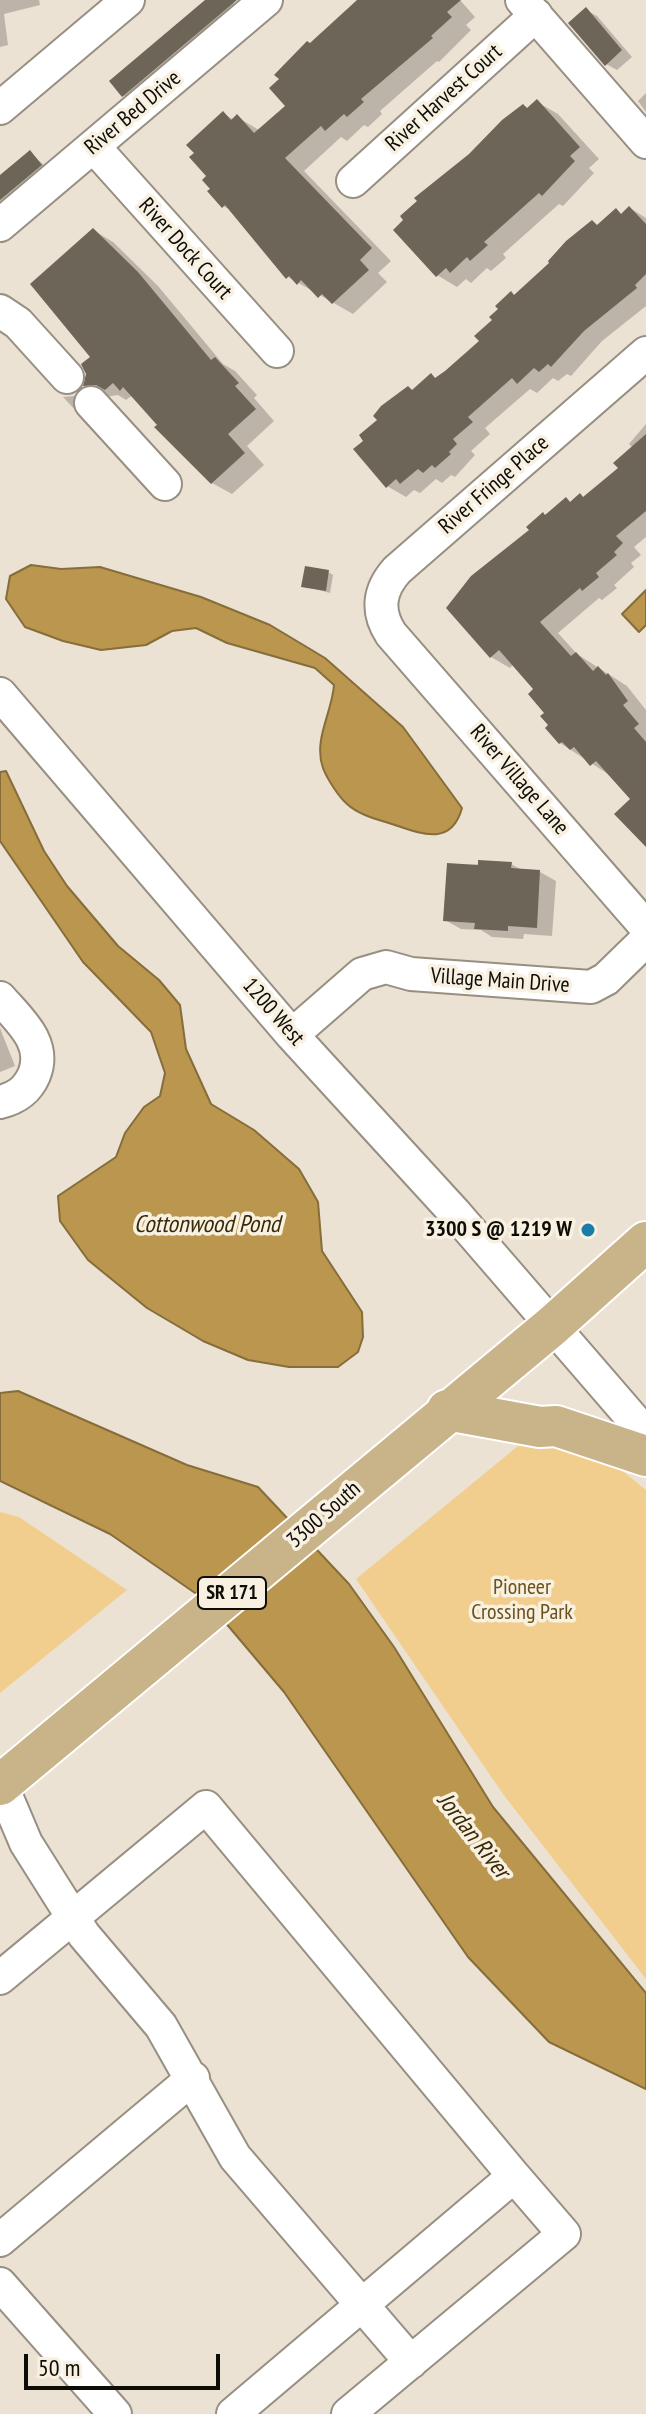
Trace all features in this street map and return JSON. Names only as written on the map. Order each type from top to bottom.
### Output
[{"type":"main road","name":"3300 South","points":[[0,1784],[150,1662],[447,1410],[552,1326],[646,1242]]},
{"type":"main road","points":[[447,1410],[540,1427],[556,1426],[646,1456]]},
{"type":"street","points":[[0,108],[128,0]]},
{"type":"street","name":"River Bed Drive","points":[[0,225],[266,0]]},
{"type":"street","points":[[529,8],[646,142]]},
{"type":"street","name":"River Harvest Court","points":[[353,181],[529,8]]},
{"type":"street","name":"River Dock Court","points":[[94,147],[277,351]]},
{"type":"street","points":[[0,311],[18,323],[67,377]]},
{"type":"street","name":"River Fringe Place","points":[[391,634],[384,623],[381,594],[397,570],[646,353]]},
{"type":"street","points":[[91,403],[165,484]]},
{"type":"street","name":"River Village Lane","points":[[391,634],[646,927]]},
{"type":"street","name":"1200 West","points":[[0,694],[292,1035],[455,1213],[646,1434]]},
{"type":"street","name":"Village Main Drive","points":[[292,1035],[362,974],[386,967],[411,974],[591,987],[606,979],[646,940]]},
{"type":"street","points":[[0,998],[34,1040],[39,1057],[28,1087],[15,1098],[0,1102]]},
{"type":"street","points":[[0,1784],[26,1843],[84,1935],[161,2026],[235,2157],[411,2362]]},
{"type":"street","points":[[0,1978],[206,1807],[564,2234],[348,2414]]},
{"type":"street","points":[[0,2240],[193,2078]]},
{"type":"street","points":[[233,2414],[514,2176]]},
{"type":"street","points":[[0,2284],[115,2414]]},
{"type":"green space","name":"Pioneer Crossing Park","points":[[541,1436],[595,1449],[646,1490],[646,1979],[503,1794],[356,1579],[518,1446]]},
{"type":"green space","points":[[0,1512],[19,1517],[127,1590],[0,1693]]},
{"type":"water","points":[[31,565],[61,569],[100,567],[201,597],[270,625],[325,658],[403,727],[462,808],[457,821],[442,833],[423,833],[368,816],[344,801],[323,768],[320,747],[334,685],[315,668],[227,643],[196,628],[172,631],[146,645],[101,650],[63,641],[25,627],[6,599],[10,576]]},
{"type":"water","points":[[646,590],[646,625],[639,632],[622,614]]},
{"type":"water","name":"Cottonwood Pond","points":[[6,771],[44,851],[67,886],[118,946],[159,980],[180,1005],[186,1049],[211,1104],[254,1130],[299,1169],[318,1202],[322,1251],[362,1312],[363,1337],[358,1352],[338,1367],[289,1367],[248,1360],[203,1341],[147,1308],[88,1260],[60,1221],[58,1196],[116,1157],[125,1133],[144,1107],[160,1096],[165,1073],[151,1032],[83,962],[0,841],[0,772]]},
{"type":"water","name":"Jordan River","points":[[18,1391],[187,1465],[258,1487],[349,1584],[394,1647],[493,1807],[646,1993],[646,2089],[549,2042],[468,1957],[284,1692],[208,1602],[110,1534],[0,1481],[0,1393]]},
{"type":"building","points":[[205,0],[237,0],[122,97],[109,81]]},
{"type":"building","points":[[357,0],[461,0],[447,12],[452,17],[431,36],[433,38],[361,99],[364,102],[325,131],[321,126],[285,158],[372,248],[360,260],[369,270],[332,304],[322,294],[318,298],[301,280],[297,285],[289,276],[286,279],[225,205],[222,208],[207,191],[210,189],[202,180],[206,176],[189,157],[194,153],[186,145],[223,111],[231,120],[237,114],[254,133],[285,106],[269,88],[279,79],[274,75],[307,41],[310,43]]},
{"type":"building","points":[[586,7],[622,50],[605,66],[568,23]]},
{"type":"building","points":[[537,99],[580,147],[570,156],[575,161],[542,196],[539,193],[484,242],[488,245],[470,261],[467,257],[450,273],[446,268],[436,277],[393,230],[403,220],[400,216],[417,201],[414,198],[469,154],[502,120],[523,104],[527,108]]},
{"type":"building","points":[[30,150],[42,165],[0,200],[0,175]]},
{"type":"building","points":[[629,206],[646,224],[646,274],[635,285],[637,288],[584,331],[551,367],[548,364],[539,372],[534,368],[517,384],[512,378],[468,417],[473,422],[453,439],[457,444],[449,452],[451,454],[435,468],[432,465],[423,473],[418,469],[400,484],[396,479],[386,488],[353,449],[363,441],[359,435],[377,420],[373,416],[381,406],[408,386],[412,390],[431,373],[435,378],[445,371],[479,341],[474,336],[492,320],[489,317],[498,309],[495,306],[511,291],[514,295],[549,263],[566,241],[592,220],[597,225],[616,208],[621,214]]},
{"type":"building","points":[[93,228],[138,272],[211,360],[215,357],[239,383],[235,386],[256,409],[228,434],[245,453],[211,484],[154,427],[157,425],[123,387],[120,391],[113,383],[105,390],[96,385],[83,386],[86,374],[81,364],[90,357],[30,284]]},
{"type":"building","points":[[646,434],[646,511],[616,536],[623,543],[614,552],[617,555],[596,573],[599,577],[582,591],[580,588],[540,622],[571,656],[576,652],[593,671],[598,666],[606,675],[608,673],[628,701],[623,705],[639,724],[634,728],[646,742],[646,847],[614,814],[630,799],[596,761],[590,766],[574,747],[570,750],[562,742],[559,744],[545,728],[548,725],[540,716],[544,713],[528,694],[533,689],[499,650],[490,658],[446,608],[471,576],[529,530],[526,527],[543,512],[545,515],[566,497],[570,502],[580,493],[583,497],[618,468],[613,463]]},
{"type":"building","points":[[305,566],[329,570],[326,591],[301,587]]},
{"type":"building","points":[[478,860],[512,862],[511,868],[540,870],[537,928],[508,926],[508,931],[474,929],[475,923],[443,921],[447,863],[478,865]]},
{"type":"place","name":"3300 S @ 1219 W","points":[[588,1230]]}]
